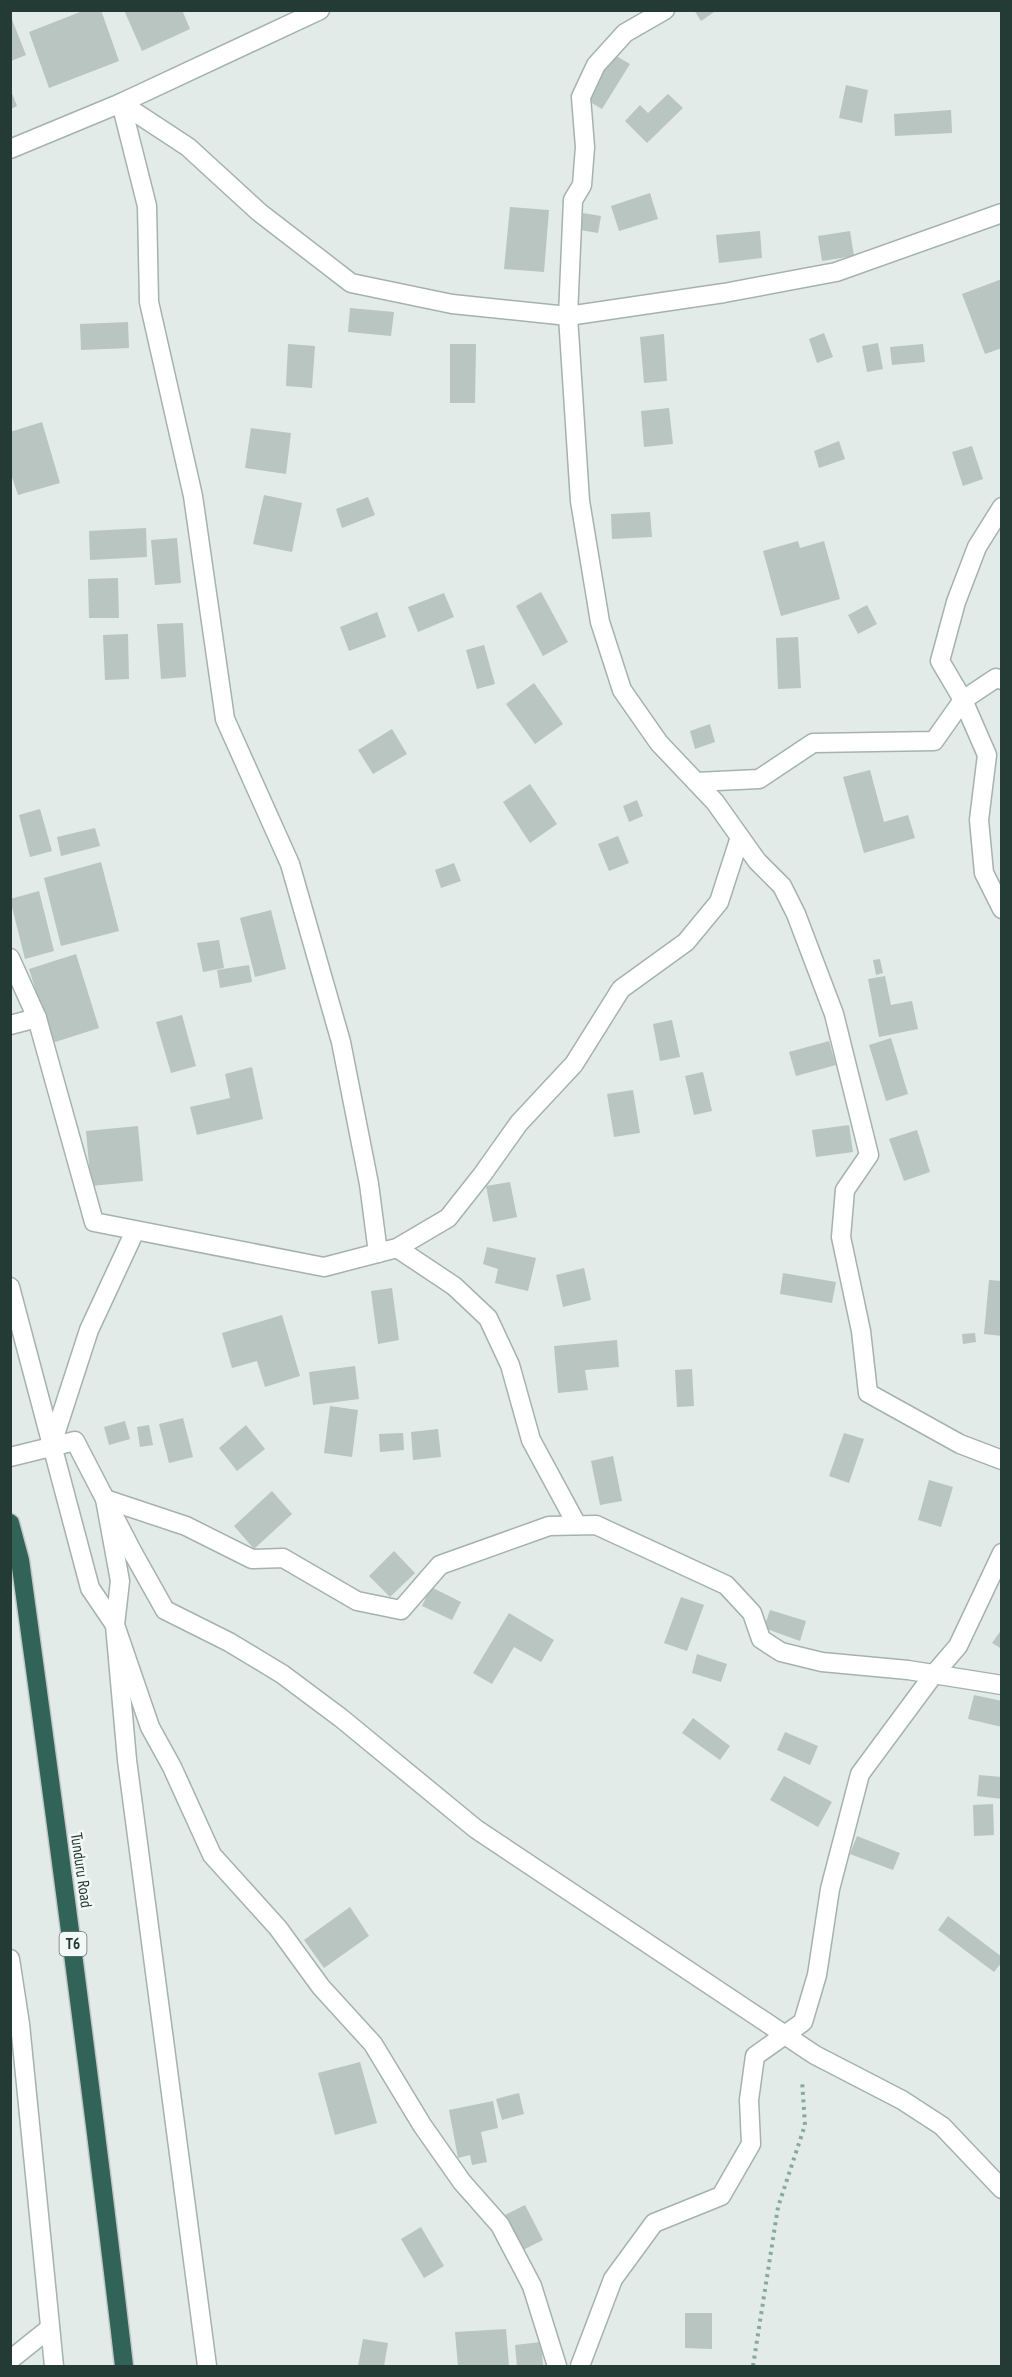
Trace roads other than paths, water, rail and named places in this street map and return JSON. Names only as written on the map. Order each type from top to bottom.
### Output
[{"type":"highway","name":"Tunduru Road","points":[[10,1523],[93,2096],[124,2367]]},
{"type":"street","points":[[10,149],[121,103],[320,10]]},
{"type":"street","points":[[665,10],[625,33],[596,65],[581,97],[585,147],[582,185],[573,200],[568,316],[580,501],[600,622],[622,690],[659,743],[715,802],[757,861],[782,886],[796,914],[834,1014],[869,1155],[845,1190],[841,1237],[861,1331],[868,1393],[960,1444],[1002,1460]]},
{"type":"street","points":[[121,103],[188,147],[259,212],[351,283],[452,304],[568,316],[724,293],[836,272],[1002,213]]},
{"type":"street","points":[[121,103],[147,206],[149,302],[193,496],[225,719],[291,864],[341,1042],[369,1184],[378,1253]]},
{"type":"street","points":[[1002,507],[977,547],[956,602],[940,661],[963,700],[987,755],[979,820],[984,873],[1002,909]]},
{"type":"street","points":[[696,782],[759,779],[813,743],[934,741],[963,700],[996,678],[1002,680]]},
{"type":"street","points":[[10,958],[37,1018],[94,1222],[324,1267],[397,1248],[448,1218],[519,1123],[573,1064],[621,989],[686,942],[719,902],[740,837]]},
{"type":"street","points":[[10,1025],[37,1018]]},
{"type":"street","points":[[51,1447],[89,1330],[135,1231]]},
{"type":"street","points":[[397,1248],[453,1286],[488,1318],[510,1365],[531,1440],[577,1525]]},
{"type":"street","points":[[10,1287],[90,1588],[115,1625],[150,1727],[172,1767],[212,1855],[278,1928],[321,1987],[373,2044],[442,2154],[462,2182],[500,2224],[532,2286],[557,2367]]},
{"type":"street","points":[[10,1457],[75,1441],[165,1610],[229,1642],[282,1674],[341,1718],[476,1829],[815,2055],[902,2100],[942,2126],[1002,2189]]},
{"type":"street","points":[[105,1499],[186,1526],[252,1559],[284,1558],[357,1601],[401,1610],[441,1566],[549,1526],[596,1525],[726,1585],[752,1613],[761,1640],[781,1653],[822,1662],[908,1670],[1002,1685]]},
{"type":"street","points":[[105,1499],[120,1581],[115,1625],[127,1760],[207,2367]]},
{"type":"street","points":[[580,2367],[613,2279],[654,2223],[721,2196],[751,2144],[749,2100],[755,2056],[803,2022],[817,1975],[830,1889],[860,1774],[934,1674],[958,1646],[1001,1554]]},
{"type":"street","points":[[10,1959],[20,2024],[54,2367]]},
{"type":"street","points":[[10,2360],[50,2328]]}]
